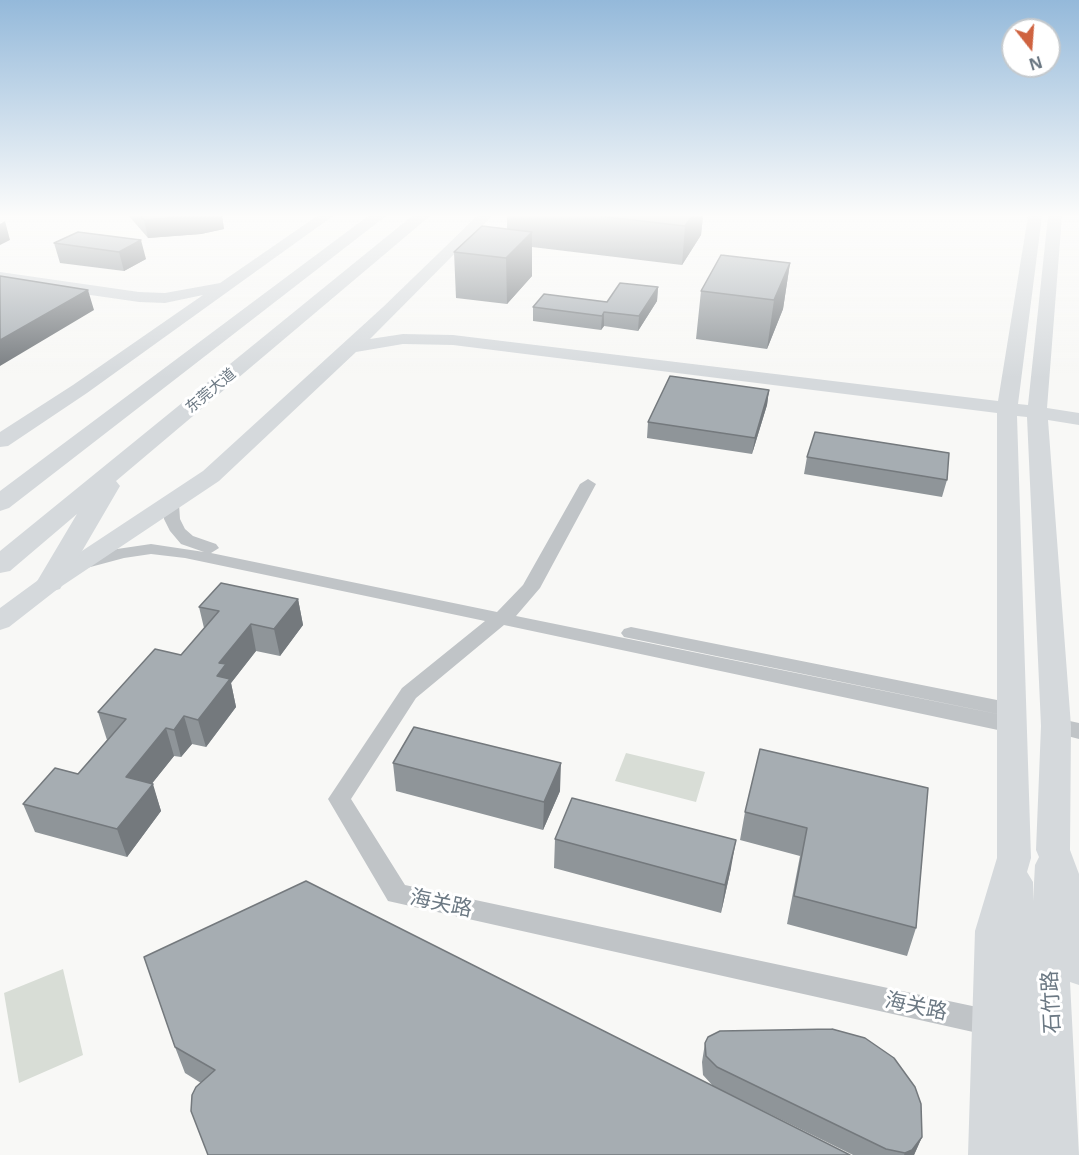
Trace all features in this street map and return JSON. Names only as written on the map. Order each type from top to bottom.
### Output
[{"type":"main road","points":[[0,503],[307,270]]},
{"type":"main road","name":"东莞大道","points":[[0,565],[357,270]]},
{"type":"main road","points":[[50,582],[117,469]]},
{"type":"main road","points":[[0,497],[23,484]]},
{"type":"street","points":[[0,441],[80,389],[250,270]]},
{"type":"street","points":[[0,621],[50,582],[211,476],[431,270]]},
{"type":"street","name":"石竹路","points":[[1023,1155],[1014,858],[1007,408],[1027,270]]},
{"type":"street","name":"石竹路","points":[[1050,270],[1037,412],[1067,728],[1053,850],[1050,956],[1059,1155]]},
{"type":"street","points":[[0,277],[139,297],[165,298],[231,283]]},
{"type":"street","points":[[0,283],[152,307],[163,323],[161,332]]},
{"type":"street","points":[[389,311],[396,324],[453,340]]},
{"type":"street","points":[[351,347],[403,339],[453,340],[1007,408],[1079,419]]},
{"type":"street","name":"海关路","points":[[588,484],[531,588],[507,614],[409,693],[339,799],[397,894],[992,1023]]},
{"type":"street","points":[[171,504],[172,519],[178,531],[187,540],[202,547],[507,614]]},
{"type":"street","points":[[75,566],[123,553],[151,549],[185,553],[507,614],[1012,717]]},
{"type":"street","points":[[1053,850],[1076,913],[1079,968]]},
{"type":"street","points":[[990,1155],[993,932],[1014,858]]},
{"type":"shaded area","points":[[626,753],[705,772],[696,802],[615,781]]},
{"type":"shaded area","points":[[63,969],[83,1055],[19,1083],[4,993]]},
{"type":"building","points":[[713,270],[787,270],[774,300],[701,291]]},
{"type":"building","points":[[0,276],[88,290],[0,340]]},
{"type":"building","points":[[620,283],[658,287],[639,316],[604,312],[602,316],[533,307],[544,294],[607,302]]},
{"type":"building","points":[[670,376],[769,390],[755,438],[648,422]]},
{"type":"building","points":[[815,432],[949,453],[947,480],[807,457]]},
{"type":"building","points":[[221,583],[298,599],[274,629],[251,624],[219,663],[226,664],[217,676],[230,679],[198,720],[184,716],[174,730],[166,728],[126,777],[153,784],[117,829],[23,804],[55,768],[78,774],[126,719],[98,712],[155,649],[181,655],[219,611],[199,607]]},
{"type":"building","points":[[414,727],[561,763],[544,802],[393,763]]},
{"type":"building","points":[[760,749],[928,788],[916,928],[794,896],[807,828],[745,812]]},
{"type":"building","points":[[572,798],[736,840],[725,885],[555,839]]},
{"type":"building","points":[[306,881],[850,1155],[208,1155],[191,1111],[192,1095],[196,1087],[215,1070],[175,1047],[144,957]]},
{"type":"building","points":[[832,1029],[865,1038],[894,1058],[915,1087],[921,1104],[922,1137],[912,1150],[905,1153],[886,1149],[717,1067],[706,1056],[705,1043],[708,1037],[720,1031]]}]
